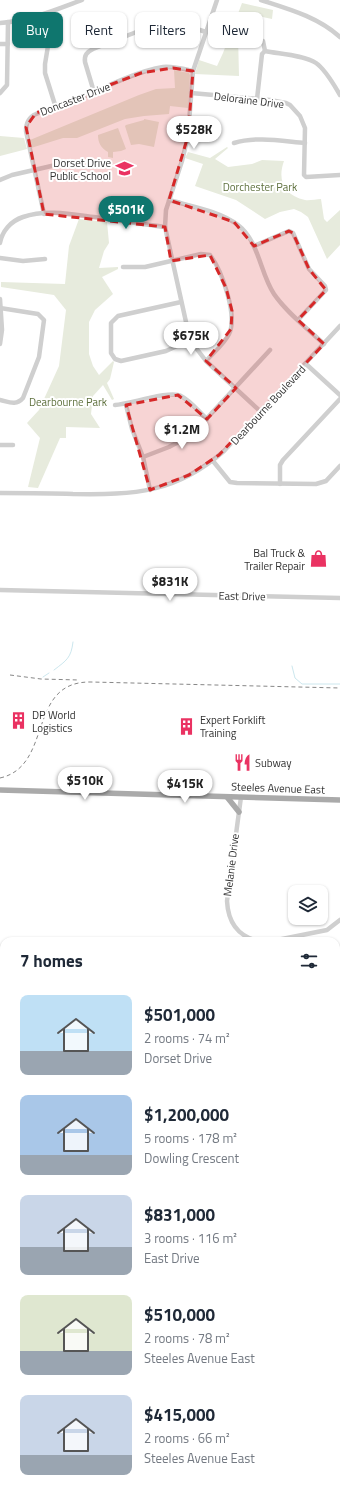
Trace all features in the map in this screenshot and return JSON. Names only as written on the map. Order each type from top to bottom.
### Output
[{"type":"main road","name":"Steeles Avenue East","points":[[0,790],[340,800]]},
{"type":"main road","points":[[227,797],[239,812]]},
{"type":"street","points":[[50,12],[70,2],[82,0]]},
{"type":"street","points":[[217,0],[193,71],[188,136],[169,200],[165,227],[171,261],[190,340],[206,361],[261,412]]},
{"type":"street","points":[[261,0],[275,2],[307,16],[325,25],[340,38]]},
{"type":"street","points":[[0,23],[12,21]]},
{"type":"street","points":[[0,93],[7,84],[8,22]]},
{"type":"street","points":[[94,92],[84,57],[93,49],[162,22],[178,23],[206,32]]},
{"type":"street","points":[[257,99],[262,54],[265,51],[263,41]]},
{"type":"street","points":[[0,44],[8,44]]},
{"type":"street","points":[[48,48],[45,73],[56,108]]},
{"type":"street","points":[[265,51],[305,58],[316,63],[326,74],[340,95]]},
{"type":"street","name":"Doncaster Drive","points":[[44,214],[26,132],[27,122],[36,113],[56,108],[141,73],[164,67],[193,71]]},
{"type":"street","name":"Deloraine Drive","points":[[191,94],[257,99],[286,103],[295,110],[305,128],[305,176],[340,174]]},
{"type":"street","points":[[234,143],[242,140],[305,143]]},
{"type":"street","points":[[0,180],[12,175],[69,162]]},
{"type":"street","points":[[169,200],[222,216],[234,222],[244,231],[254,246],[273,293],[280,302],[324,344]]},
{"type":"street","points":[[0,243],[3,232],[16,221],[24,217],[44,214],[63,213],[165,227]]},
{"type":"street","points":[[254,246],[289,231],[293,234],[309,269],[325,286],[326,290],[298,320]]},
{"type":"street","points":[[123,267],[145,267],[201,254],[210,255],[214,260],[226,288],[232,311],[231,329],[228,336],[206,361]]},
{"type":"street","points":[[0,258],[23,261],[45,259]]},
{"type":"street","points":[[0,298],[2,330],[0,344]]},
{"type":"street","points":[[181,302],[118,316],[114,319],[111,327],[111,353],[115,359],[121,361],[166,351],[190,340]]},
{"type":"street","points":[[0,308],[38,314],[44,320],[39,357],[23,398],[13,404],[0,400]]},
{"type":"street","name":"Dearbourne Boulevard","points":[[0,493],[132,494],[180,480],[213,460],[229,447],[340,326]]},
{"type":"street","points":[[143,457],[169,447],[197,429],[270,350]]},
{"type":"street","points":[[306,364],[340,395]]},
{"type":"street","points":[[114,406],[126,405],[156,397],[178,395],[183,397],[207,419]]},
{"type":"street","points":[[280,484],[280,465],[283,460],[340,399]]},
{"type":"street","points":[[126,405],[132,429],[143,457],[150,490]]},
{"type":"street","points":[[0,445],[13,445]]},
{"type":"street","points":[[213,460],[230,482],[237,483],[316,484],[326,481],[338,474],[340,466]]},
{"type":"street","name":"East Drive","points":[[0,590],[340,598]]},
{"type":"street","name":"Melanie Drive","points":[[241,797],[226,901],[230,921],[239,932],[246,937]]},
{"type":"street","points":[[292,937],[327,930],[340,920]]},
{"type":"highlighted area","points":[[173,68],[193,71],[188,136],[169,200],[234,222],[254,246],[289,231],[293,233],[309,269],[326,290],[298,320],[324,344],[219,455],[189,475],[155,489],[150,490],[126,405],[178,395],[207,419],[236,388],[206,361],[231,329],[232,311],[226,288],[210,255],[171,261],[165,227],[44,214],[26,127],[36,113],[141,73]]},
{"type":"green space","points":[[242,3],[273,10],[272,19],[263,17],[263,12],[239,12]]},
{"type":"green space","points":[[225,48],[238,48],[239,76],[195,74],[199,60],[217,66]]},
{"type":"green space","points":[[174,70],[189,73],[190,75],[188,108],[170,106],[169,114],[125,119],[77,138],[63,138],[31,148],[30,140],[139,95],[156,89],[175,88]]},
{"type":"green space","points":[[144,119],[159,122],[154,147],[139,144],[131,145],[125,126]]},
{"type":"green space","points":[[118,128],[126,149],[113,152],[113,158],[108,157],[108,152],[100,145],[98,135]]},
{"type":"green space","points":[[0,136],[24,138],[27,149],[0,156]]},
{"type":"green space","name":"Dorchester Park","points":[[227,147],[228,148],[215,159],[228,167],[252,164],[262,160],[284,161],[281,174],[284,186],[287,190],[298,198],[305,200],[321,199],[324,219],[327,222],[340,210],[340,245],[327,259],[308,217],[301,212],[294,209],[280,212],[265,219],[236,200],[195,186],[203,164],[185,158],[188,152],[210,158]]},
{"type":"green space","name":"Dearbourne Park","points":[[79,219],[107,222],[109,243],[104,251],[99,268],[118,267],[118,269],[102,277],[113,294],[95,310],[89,322],[89,354],[93,366],[99,375],[113,361],[114,362],[110,379],[107,383],[114,399],[112,400],[103,385],[93,396],[91,414],[100,428],[66,427],[66,438],[60,438],[38,488],[28,487],[40,438],[27,423],[39,410],[59,366],[66,310],[54,295],[1,287],[1,282],[65,284],[69,246]]},
{"type":"waterway","points":[[54,670],[68,658],[73,642]]},
{"type":"waterway","points":[[292,666],[295,678],[302,684],[340,684]]},
{"type":"waterway","points":[[43,677],[49,673]]},
{"type":"railway","points":[[10,675],[41,679],[79,680]]},
{"type":"railway","points":[[0,778],[17,770],[28,758],[48,709],[57,695],[71,685],[91,682],[340,688]]},
{"type":"place","name":"Dorset Drive Public School","points":[[124,169]]},
{"type":"place","name":"Bal Truck & Trailer Repair","points":[[318,559]]},
{"type":"place","name":"DP World Logistics","points":[[19,721]]},
{"type":"place","name":"Expert Forklift Training","points":[[187,726]]},
{"type":"place","name":"Subway","points":[[242,763]]}]
